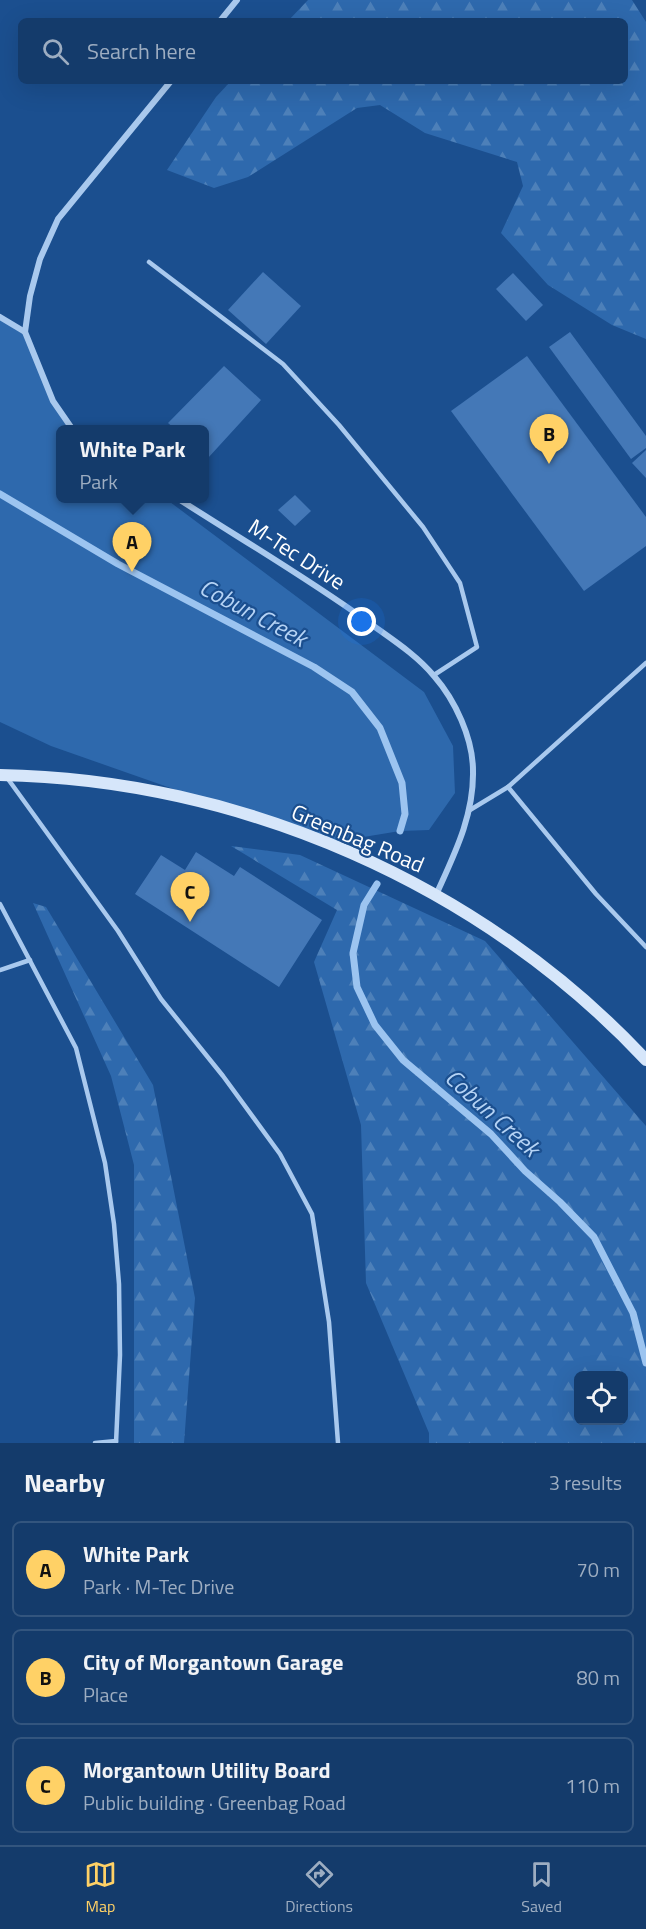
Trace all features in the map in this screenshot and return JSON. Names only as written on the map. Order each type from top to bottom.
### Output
[{"type":"main road","name":"Greenbag Road","points":[[3,775],[158,791],[243,814],[327,843],[374,863],[436,895],[498,934],[553,975],[617,1029],[646,1060]]},
{"type":"street","points":[[222,18],[237,0]]},
{"type":"street","points":[[70,425],[53,401],[25,332],[30,296],[40,259],[58,219],[169,84]]},
{"type":"street","points":[[0,317],[25,332]]},
{"type":"street","name":"M-Tec Drive","points":[[185,503],[340,603],[409,652],[434,675],[448,693],[464,724],[474,769],[471,810],[436,895]]},
{"type":"lane","points":[[149,262],[283,364],[339,425],[423,527],[460,583],[477,647],[434,675]]},
{"type":"lane","points":[[471,810],[508,786],[646,663]]},
{"type":"lane","points":[[3,775],[118,931],[161,999],[223,1076],[280,1154],[312,1214],[329,1322],[338,1443]]},
{"type":"lane","points":[[508,786],[596,894],[646,947]]},
{"type":"lane","points":[[0,904],[76,1048],[105,1163],[114,1224],[119,1284],[120,1355],[116,1442],[95,1443]]},
{"type":"lane","points":[[0,970],[30,960]]},
{"type":"green space","points":[[308,0],[632,0],[646,22],[646,339],[612,325],[548,285],[501,233],[523,186],[517,162],[425,133],[380,105],[357,108],[248,177],[214,188],[167,170],[216,97],[228,84],[628,84],[628,18],[291,18]]},
{"type":"green space","points":[[0,314],[25,332],[53,401],[70,425],[56,425],[56,503],[171,503],[424,692],[453,746],[455,793],[429,830],[400,831],[327,843],[51,746],[0,722]]},
{"type":"green space","points":[[231,846],[300,855],[485,941],[646,1126],[646,1443],[429,1443],[429,1433],[366,1283],[361,1125],[314,962],[337,910]]},
{"type":"green space","points":[[33,903],[46,907],[153,1085],[195,1298],[184,1443],[134,1443],[134,1165],[111,1076]]},
{"type":"building","points":[[263,272],[301,306],[266,344],[228,310]]},
{"type":"building","points":[[513,273],[543,305],[526,321],[496,289]]},
{"type":"building","points":[[570,332],[646,436],[646,448],[631,459],[549,347]]},
{"type":"building","points":[[527,356],[646,517],[646,546],[584,591],[451,411]]},
{"type":"building","points":[[224,366],[261,400],[209,457],[209,425],[170,425],[168,423]]},
{"type":"building","points":[[646,450],[646,478],[632,463]]},
{"type":"building","points":[[295,495],[311,511],[295,526],[278,510]]},
{"type":"building","points":[[196,852],[234,876],[240,867],[322,920],[279,987],[135,894],[161,855],[185,870]]},
{"type":"waterway","name":"Cobun Creek","points":[[0,494],[118,564],[314,667],[352,692],[380,728],[402,783],[405,814],[400,831]]},
{"type":"waterway","name":"Cobun Creek","points":[[377,884],[364,905],[353,953],[357,987],[375,1025],[403,1060],[491,1134],[525,1171],[594,1237],[633,1313],[646,1363]]},
{"type":"place","name":"City of Morgantown Garage","points":[[549,464]]},
{"type":"place","name":"White Park","points":[[132,572]]},
{"type":"place","name":"Morgantown Utility Board","points":[[190,922]]}]
